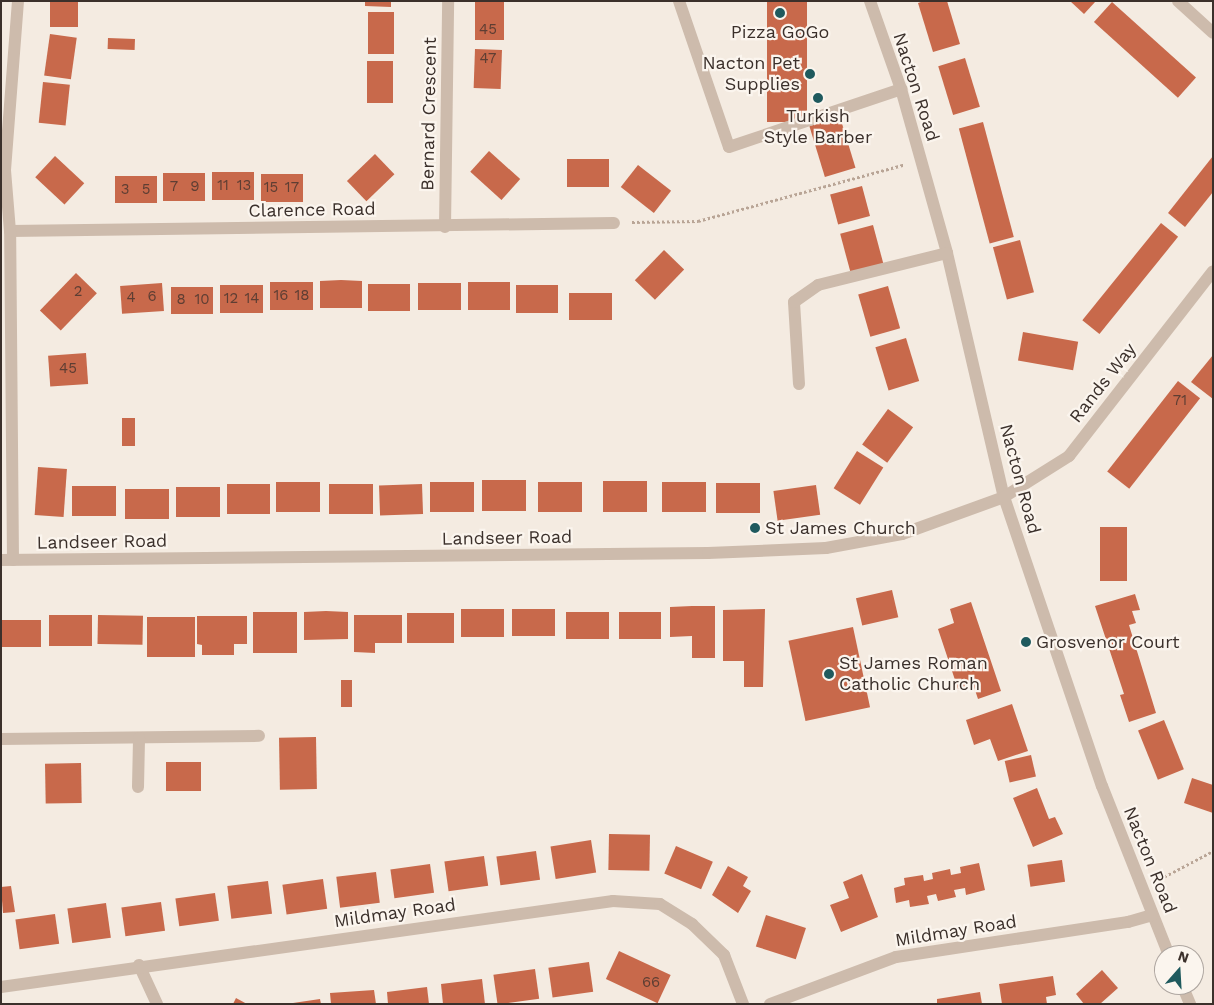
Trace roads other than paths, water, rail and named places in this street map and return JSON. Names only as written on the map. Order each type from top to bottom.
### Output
[{"type":"street","points":[[7,560],[10,231],[5,170],[18,1]]},
{"type":"street","name":"Bernard Crescent","points":[[444,227],[448,1]]},
{"type":"street","points":[[680,1],[729,147],[901,89]]},
{"type":"street","name":"Nacton Road","points":[[870,1],[901,89],[947,253],[1004,497],[1102,786],[1141,889],[1166,945]]},
{"type":"street","points":[[1178,1],[1213,32]]},
{"type":"street","name":"Clarence Road","points":[[10,231],[444,227],[614,223]]},
{"type":"street","points":[[799,384],[794,302],[818,285],[947,253]]},
{"type":"street","name":"Rands Way","points":[[1004,497],[1068,456],[1213,271]]},
{"type":"street","name":"Landseer Road","points":[[7,560],[708,554],[826,548],[902,534],[1004,497]]},
{"type":"street","points":[[1,740],[259,736]]},
{"type":"street","points":[[138,738],[138,788]]},
{"type":"street","name":"Mildmay Road","points":[[1,987],[139,966],[613,901],[660,904],[692,924],[724,955],[743,1004]]},
{"type":"street","name":"Mildmay Road","points":[[770,1004],[896,957],[1128,922],[1152,915]]},
{"type":"street","points":[[139,966],[157,1004]]},
{"type":"place","name":"Pizza GoGo","points":[[780,13]]},
{"type":"place","name":"Nacton Pet Supplies","points":[[810,74]]},
{"type":"place","name":"Turkish Style Barber","points":[[818,98]]},
{"type":"place","name":"St James Church","points":[[755,528]]},
{"type":"place","name":"Grosvenor Court","points":[[1026,642]]},
{"type":"place","name":"St James Roman Catholic Church","points":[[829,674]]}]
